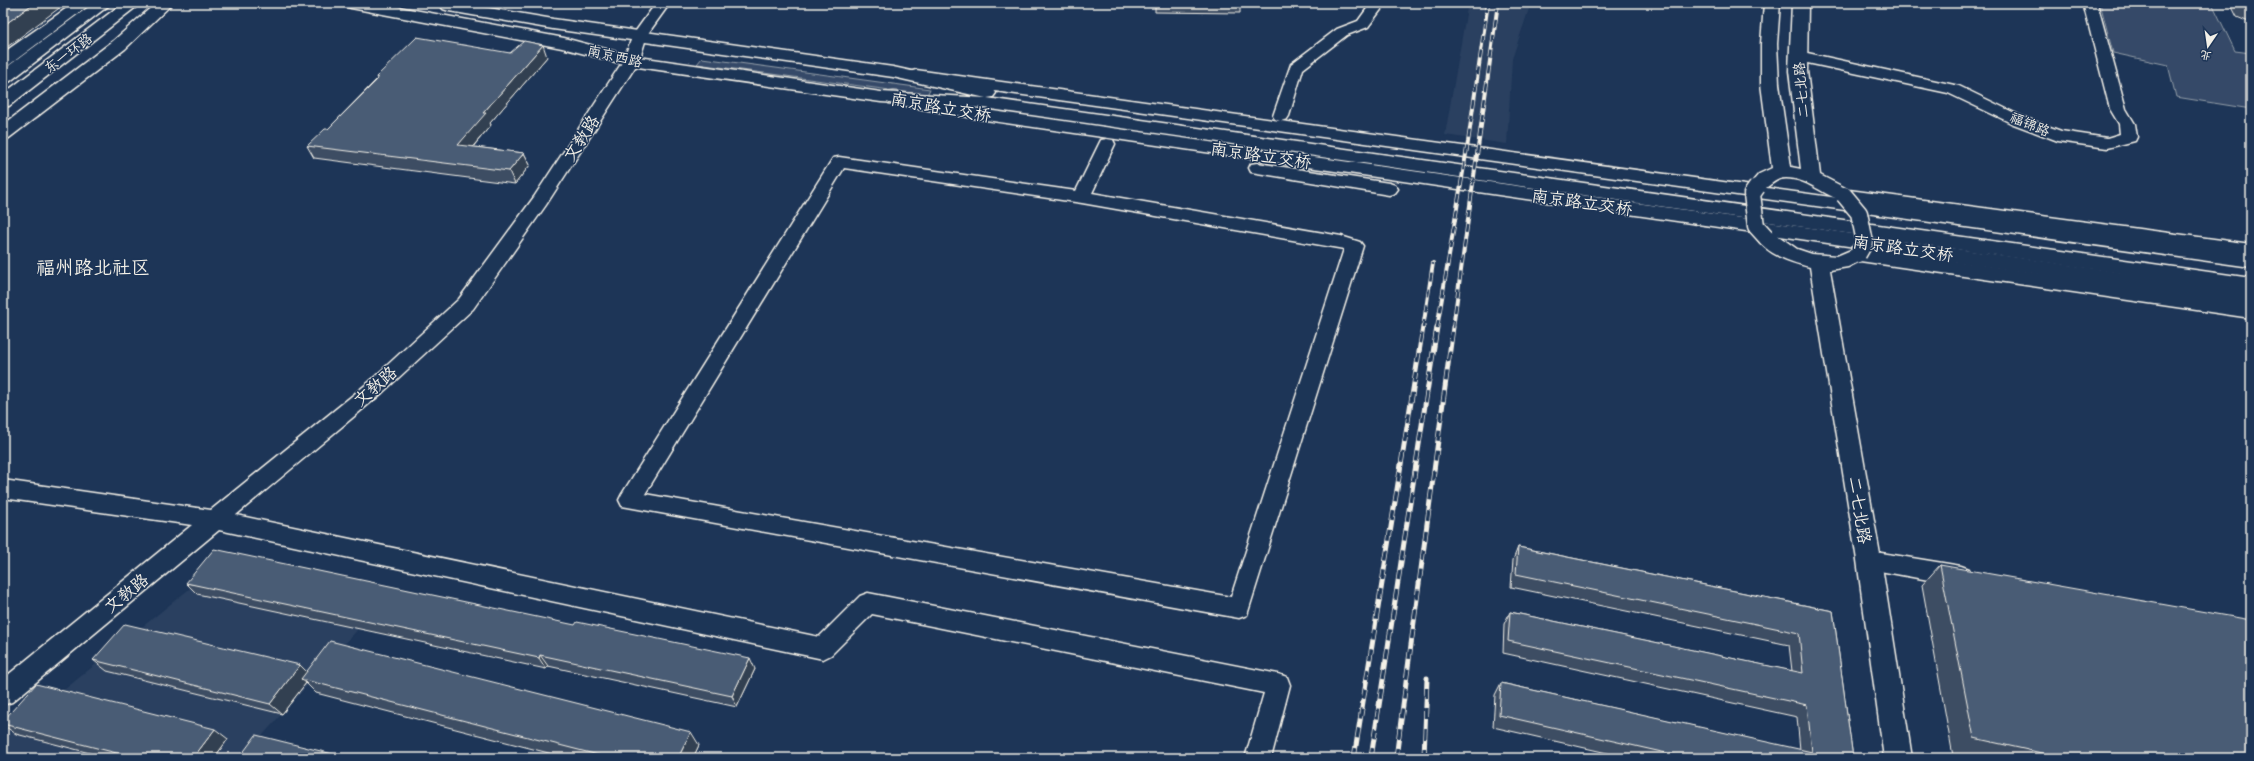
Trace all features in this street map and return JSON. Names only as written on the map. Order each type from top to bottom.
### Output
[{"type":"main road","points":[[3,61],[84,3]]},
{"type":"main road","name":"东一环路","points":[[3,78],[104,3]]},
{"type":"main road","name":"东一环路","points":[[3,102],[133,3]]},
{"type":"main road","points":[[3,117],[156,3]]},
{"type":"main road","points":[[3,134],[119,45],[165,3]]},
{"type":"main road","name":"南京西路","points":[[351,3],[564,43],[631,61],[881,97]]},
{"type":"main road","name":"南京西路","points":[[428,3],[553,24],[640,35],[893,72]]},
{"type":"main road","name":"二七北路","points":[[1772,3],[1769,44],[1770,84],[1782,172]]},
{"type":"main road","name":"二七北路","points":[[1800,3],[1798,71],[1811,176]]},
{"type":"main road","name":"南京路立交桥","points":[[893,72],[986,92],[2251,274]]},
{"type":"main road","name":"南京路立交桥","points":[[881,97],[984,103],[2251,285]]},
{"type":"main road","points":[[1757,187],[1761,179],[1782,172],[1811,176],[1844,195],[2251,251]]},
{"type":"main road","points":[[1766,237],[1772,244],[1790,255],[1819,262],[1840,262],[1858,254],[2251,311]]},
{"type":"main road","name":"二七北路","points":[[1819,262],[1869,560],[1898,758]]},
{"type":"street","name":"文教路","points":[[3,694],[375,388],[466,304],[540,201],[631,61],[640,35],[663,3]]},
{"type":"street","points":[[1281,116],[1296,66],[1342,32],[1363,24],[1379,3]]},
{"type":"street","name":"福锦路","points":[[1798,56],[1953,89],[2017,120],[2058,136],[2107,143],[2118,142],[2129,137],[2127,124],[2118,109],[2090,3]]},
{"type":"street","name":"南京路立交桥","points":[[893,72],[994,84],[2251,261]]},
{"type":"street","points":[[994,84],[1018,78],[1344,125]]},
{"type":"street","name":"南京路立交桥","points":[[881,97],[979,114],[2251,298]]},
{"type":"street","points":[[979,114],[985,125],[1389,189]]},
{"type":"street","points":[[1082,197],[1107,144]]},
{"type":"street","points":[[839,162],[1082,197],[1341,242],[1354,246],[1239,608],[630,500],[839,162]]},
{"type":"street","points":[[1757,187],[1752,194],[1756,226],[1766,237]]},
{"type":"street","points":[[1844,195],[1859,213],[1865,242],[1858,254]]},
{"type":"street","points":[[3,489],[216,520],[823,648],[868,603],[1278,685],[1258,758]]},
{"type":"street","points":[[1869,560],[1978,579]]},
{"type":"shaded area","points":[[1468,3],[1531,3],[1512,59],[1507,144],[1445,135]]},
{"type":"shaded area","points":[[2100,3],[2212,3],[2235,51],[2251,53],[2251,109],[2176,97],[2168,65],[2113,53]]},
{"type":"shaded area","points":[[702,58],[930,89],[927,95],[697,64]]},
{"type":"shaded area","points":[[234,553],[395,588],[242,758],[3,758],[3,739]]},
{"type":"building","points":[[3,3],[34,3],[3,26]]},
{"type":"building","points":[[417,37],[510,53],[524,41],[543,45],[483,113],[486,113],[458,145],[524,153],[509,171],[307,146],[325,129],[328,129],[379,78],[376,77]]},
{"type":"building","points":[[1518,547],[1833,611],[1853,758],[1688,758],[1499,715],[1501,683],[1812,752],[1807,705],[1508,641],[1510,612],[1803,673],[1799,633],[1516,574]]},
{"type":"building","points":[[214,549],[575,625],[577,622],[750,658],[732,696],[540,655],[539,658],[186,583]]},
{"type":"building","points":[[1940,565],[2251,620],[2251,758],[2064,758],[1974,738]]},
{"type":"building","points":[[125,624],[300,665],[270,704],[93,660]]},
{"type":"building","points":[[330,641],[691,732],[678,758],[610,758],[301,679]]},
{"type":"building","points":[[36,684],[215,729],[193,758],[136,758],[3,724],[3,721]]},
{"type":"building","points":[[256,735],[349,758],[239,758]]},
{"type":"railway","points":[[1437,328],[1468,142],[1488,3]]},
{"type":"railway","points":[[1453,328],[1498,3]]},
{"type":"railway","points":[[1423,328],[1433,263]]},
{"type":"railway","points":[[1354,758],[1423,327]]},
{"type":"railway","points":[[1371,758],[1437,327]]},
{"type":"railway","points":[[1396,758],[1453,327]]},
{"type":"railway","points":[[1424,758],[1427,678]]},
{"type":"district","name":"福州路北社区","points":[[93,267]]}]
